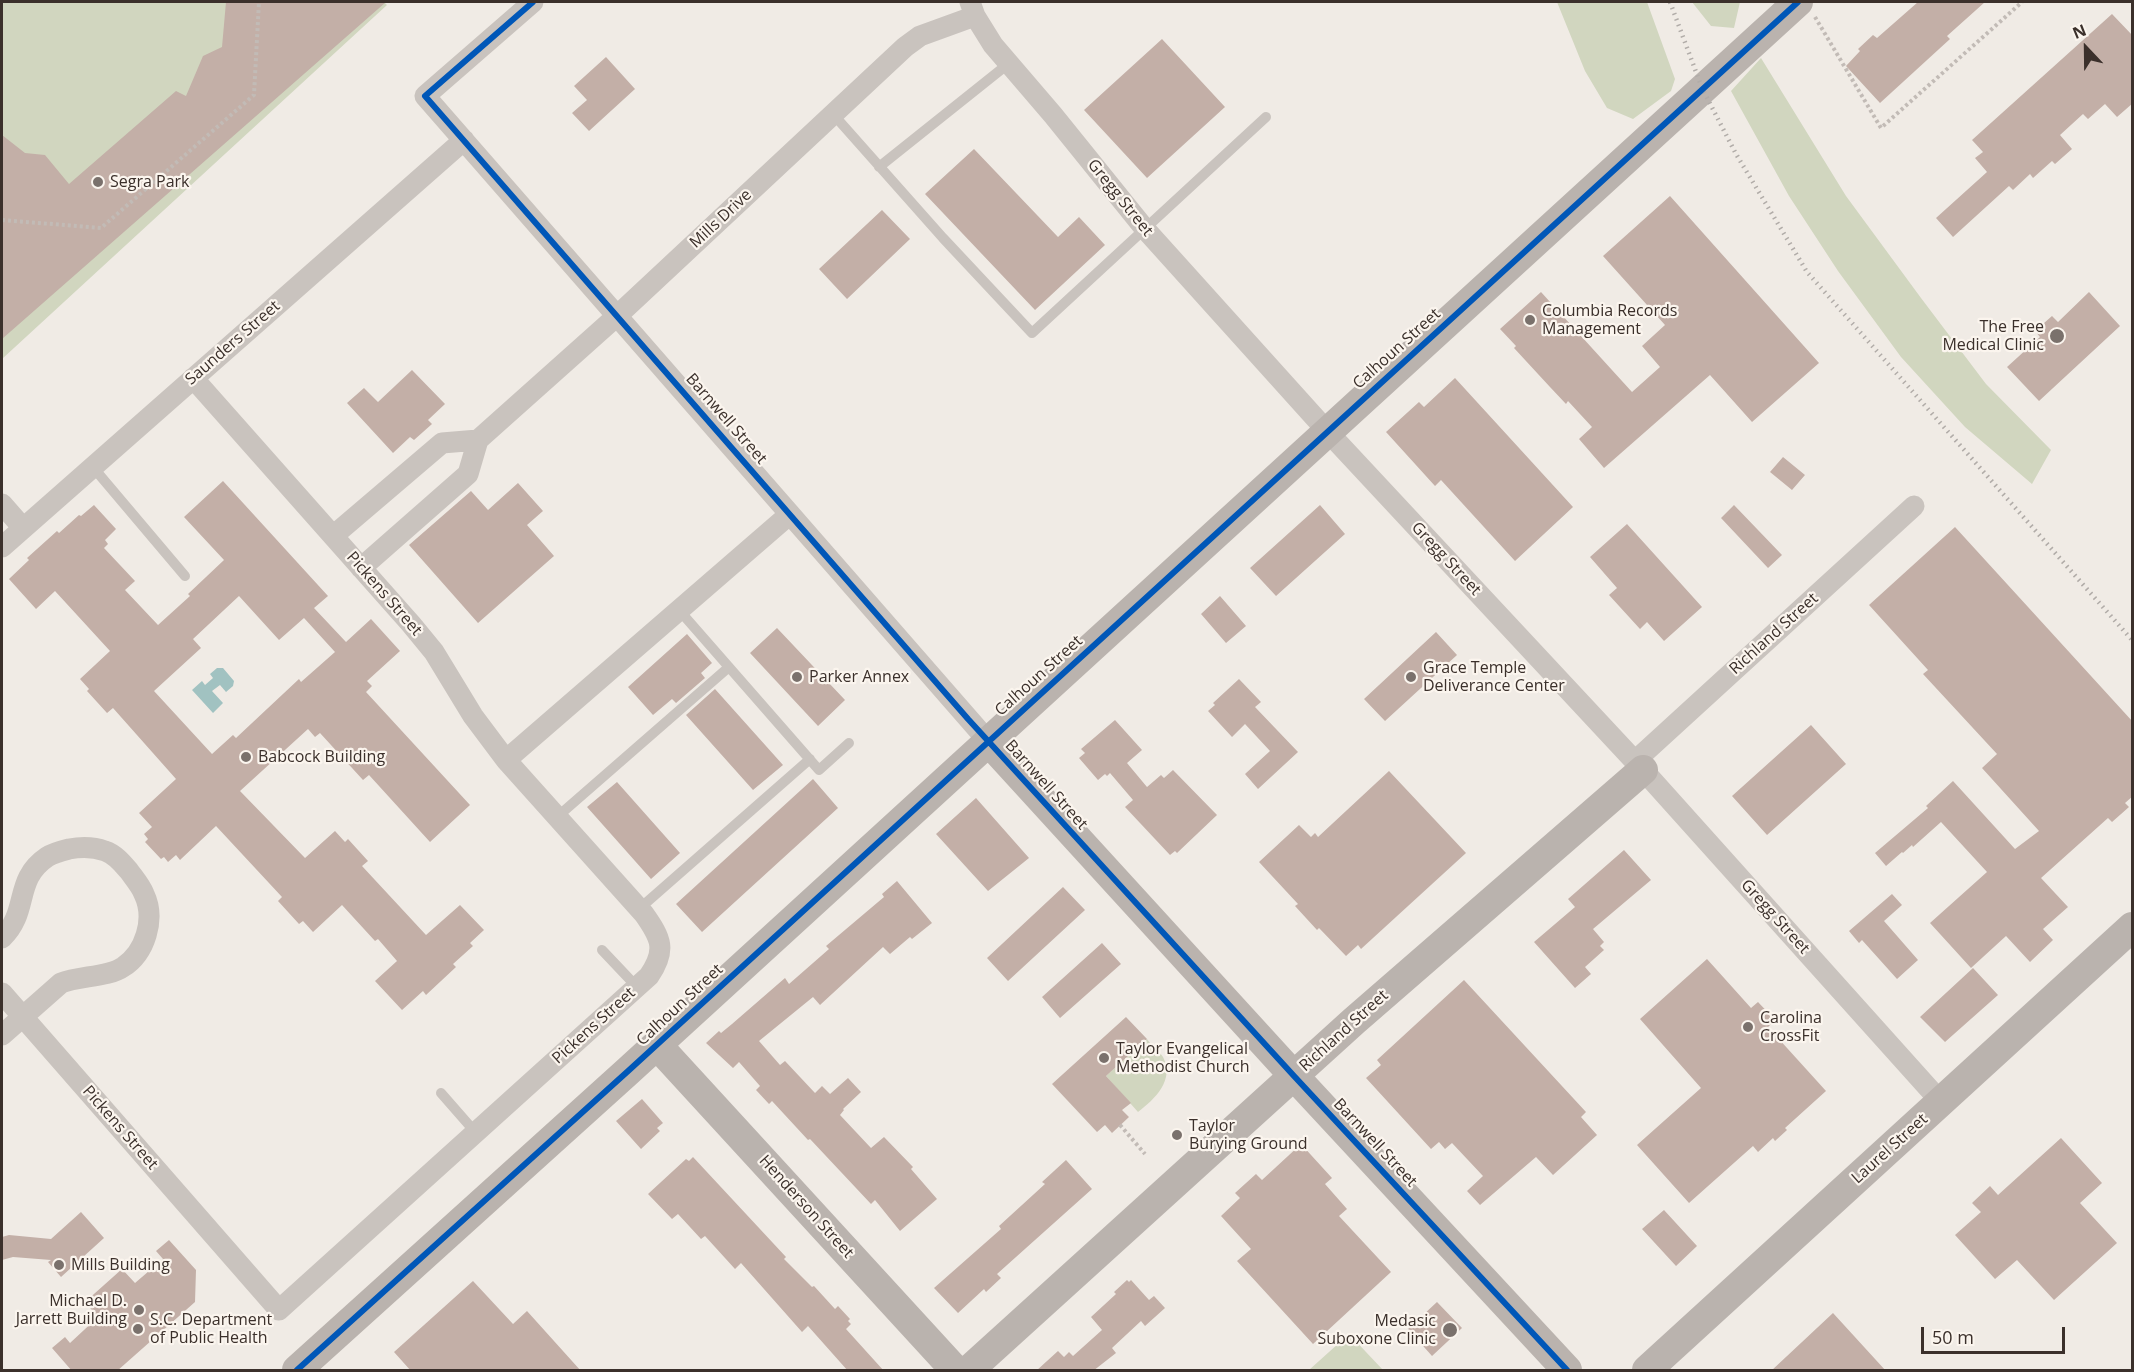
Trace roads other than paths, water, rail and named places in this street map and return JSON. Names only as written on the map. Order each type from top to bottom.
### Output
[{"type":"street","name":"Barnwell Street","points":[[533,2],[425,96],[988,741],[1567,1371]]},
{"type":"street","name":"Gregg Street","points":[[973,9],[993,45],[1145,230],[1327,431],[1639,766],[1941,1102]]},
{"type":"street","name":"Mills Drive","points":[[478,440],[618,315],[905,47],[920,36],[973,9]]},
{"type":"street","name":"Calhoun Street","points":[[316,1365],[657,1045],[1327,431],[1806,9]]},
{"type":"street","name":"Saunders Street","points":[[2,547],[464,140]]},
{"type":"street","name":"Pickens Street","points":[[2,993],[279,1310],[637,987],[656,967],[661,945],[652,926],[639,909],[506,760],[473,716],[434,652],[193,378]]},
{"type":"street","points":[[333,536],[442,443],[478,440],[468,474],[361,568]]},
{"type":"street","points":[[2,504],[22,528]]},
{"type":"street","name":"Richland Street","points":[[969,1371],[1639,766],[1914,506]]},
{"type":"street","points":[[506,760],[790,514]]},
{"type":"street","points":[[2,938],[16,919],[26,880],[36,865],[50,855],[62,851],[90,848],[112,854],[125,867],[145,895],[148,925],[143,946],[135,958],[121,969],[73,978],[62,983],[2,1035]]},
{"type":"street","name":"Laurel Street","points":[[1647,1371],[2133,927]]},
{"type":"street","name":"Henderson Street","points":[[657,1045],[955,1371]]},
{"type":"lane","points":[[879,167],[1008,64]]},
{"type":"lane","points":[[833,114],[943,238],[1032,333],[1266,117]]},
{"type":"lane","points":[[92,466],[185,576]]},
{"type":"lane","points":[[679,610],[819,770],[849,743]]},
{"type":"lane","points":[[557,817],[729,667]]},
{"type":"lane","points":[[639,909],[810,759]]},
{"type":"lane","points":[[602,950],[637,987]]},
{"type":"lane","points":[[441,1093],[476,1133]]},
{"type":"water","points":[[217,668],[223,668],[234,681],[233,686],[226,692],[220,685],[212,691],[223,703],[213,713],[192,690],[202,681],[205,685],[213,678],[210,674]]},
{"type":"railway","points":[[1670,2],[1702,88],[1736,154],[1807,272],[2132,640]]},
{"type":"place","name":"Segra Park","points":[[98,182]]},
{"type":"place","name":"Columbia Records Management","points":[[1530,320]]},
{"type":"place","name":"The Free Medical Clinic","points":[[2057,336]]},
{"type":"place","name":"Parker Annex","points":[[797,677]]},
{"type":"place","name":"Grace Temple Deliverance Center","points":[[1411,677]]},
{"type":"place","name":"Babcock Building","points":[[246,757]]},
{"type":"place","name":"Carolina CrossFit","points":[[1748,1027]]},
{"type":"place","name":"Taylor Evangelical Methodist Church","points":[[1104,1058]]},
{"type":"place","name":"Taylor Burying Ground","points":[[1177,1135]]},
{"type":"place","name":"Mills Building","points":[[59,1265]]},
{"type":"place","name":"Michael D. Jarrett Building","points":[[139,1310]]},
{"type":"place","name":"S.C. Department of Public Health","points":[[138,1329]]},
{"type":"place","name":"Medasic Suboxone Clinic","points":[[1450,1330]]}]
